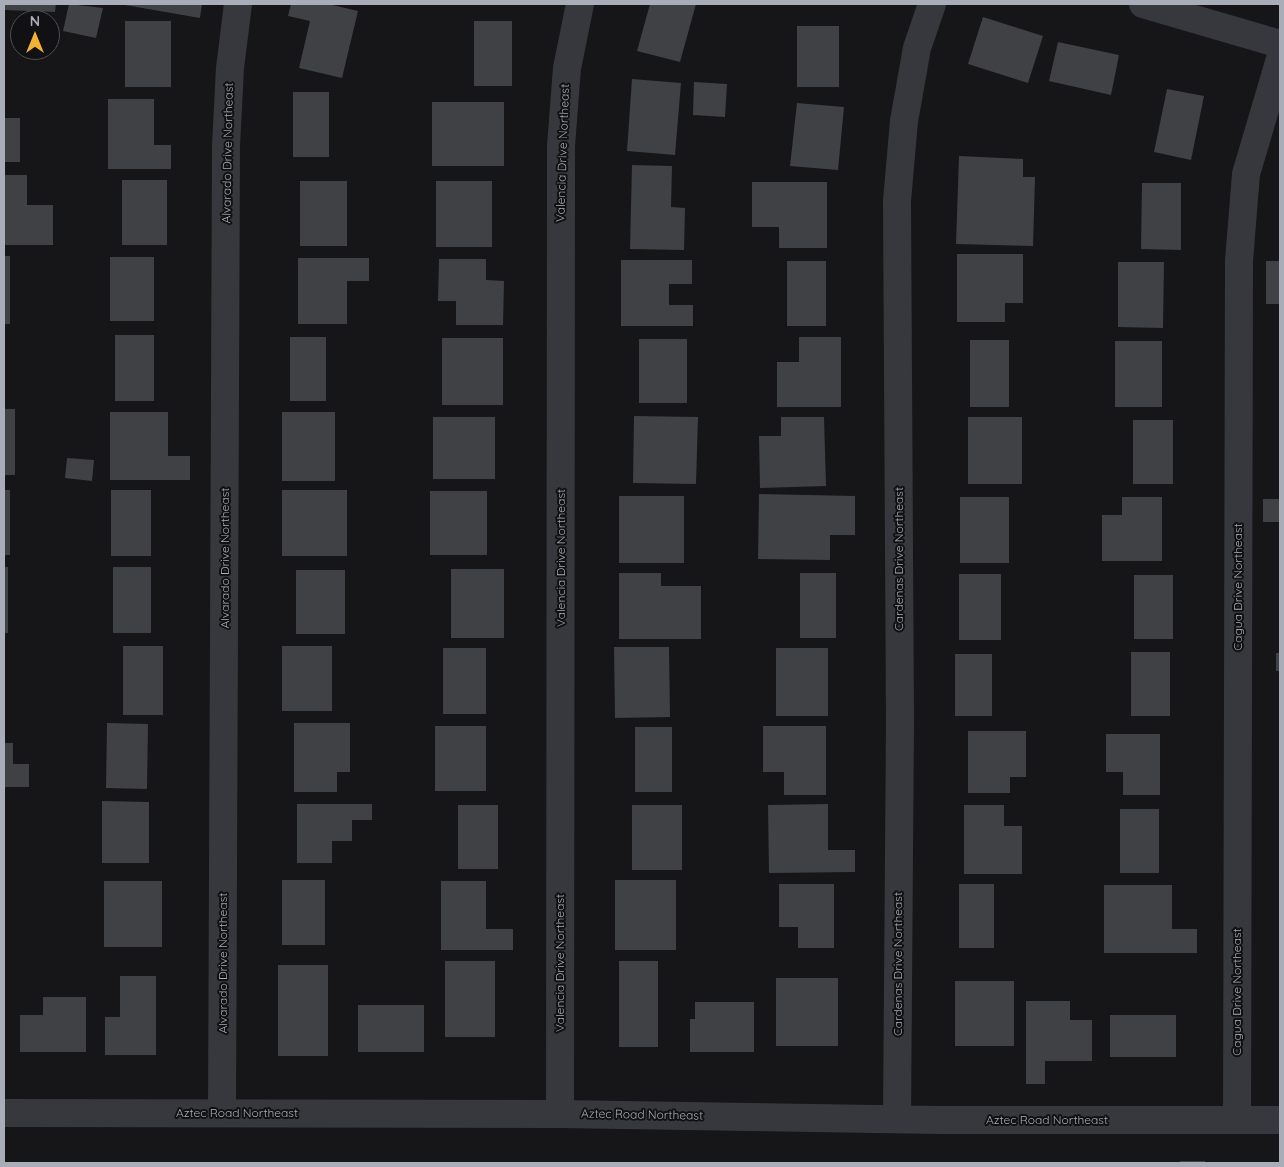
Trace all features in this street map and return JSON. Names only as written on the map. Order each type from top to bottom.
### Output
[{"type":"street","name":"Alvarado Drive Northeast","points":[[222,1113],[226,146],[230,68],[238,4]]},
{"type":"street","name":"Valencia Drive Northeast","points":[[560,1114],[561,146],[567,68],[580,4]]},
{"type":"street","name":"Cardenas Drive Northeast","points":[[897,1119],[900,722],[897,201],[904,121],[917,48],[932,4]]},
{"type":"street","points":[[1143,4],[1280,44]]},
{"type":"street","name":"Cagua Drive Northeast","points":[[1237,1120],[1239,261],[1246,174],[1280,59]]},
{"type":"street","name":"Aztec Road Northeast","points":[[4,1113],[560,1114],[897,1119],[1280,1120]]},
{"type":"building","points":[[4,4],[56,4],[55,10],[4,10]]},
{"type":"building","points":[[69,4],[103,8],[96,38],[63,31]]},
{"type":"building","points":[[119,4],[202,4],[200,18]]},
{"type":"building","points":[[291,4],[328,4],[358,11],[342,78],[299,68],[310,21],[288,16]]},
{"type":"building","points":[[650,4],[696,4],[680,62],[637,51]]},
{"type":"building","points":[[983,17],[1043,36],[1028,83],[968,64]]},
{"type":"building","points":[[125,21],[171,21],[171,87],[125,87]]},
{"type":"building","points":[[474,21],[512,21],[512,86],[474,86]]},
{"type":"building","points":[[797,26],[839,26],[839,87],[797,87]]},
{"type":"building","points":[[1058,42],[1119,55],[1111,95],[1049,81]]},
{"type":"building","points":[[632,79],[681,83],[675,155],[627,151]]},
{"type":"building","points":[[694,82],[727,84],[725,117],[693,115]]},
{"type":"building","points":[[1167,89],[1204,96],[1191,160],[1154,152]]},
{"type":"building","points":[[293,92],[329,92],[329,157],[293,157]]},
{"type":"building","points":[[108,99],[154,99],[154,145],[171,145],[171,169],[108,169]]},
{"type":"building","points":[[432,102],[504,102],[504,166],[432,166]]},
{"type":"building","points":[[797,103],[844,107],[838,170],[790,166]]},
{"type":"building","points":[[4,118],[20,118],[20,162],[4,162]]},
{"type":"building","points":[[959,156],[1023,159],[1023,177],[1035,177],[1033,246],[956,244]]},
{"type":"building","points":[[632,165],[672,166],[671,207],[685,208],[684,250],[630,249]]},
{"type":"building","points":[[4,175],[27,175],[27,205],[53,205],[53,245],[4,245]]},
{"type":"building","points":[[122,180],[167,180],[167,245],[122,245]]},
{"type":"building","points":[[300,181],[347,181],[347,246],[300,246]]},
{"type":"building","points":[[436,181],[492,181],[492,247],[436,247]]},
{"type":"building","points":[[752,182],[827,182],[827,248],[779,248],[779,227],[752,227]]},
{"type":"building","points":[[1142,183],[1181,183],[1181,250],[1141,249]]},
{"type":"building","points":[[957,254],[1023,254],[1023,303],[1005,303],[1005,322],[957,322]]},
{"type":"building","points":[[4,256],[10,256],[10,324],[4,324]]},
{"type":"building","points":[[110,257],[154,257],[154,321],[110,321]]},
{"type":"building","points":[[298,258],[369,258],[369,281],[347,281],[347,324],[298,324]]},
{"type":"building","points":[[439,259],[486,259],[486,280],[504,281],[503,325],[456,325],[456,301],[438,301]]},
{"type":"building","points":[[621,260],[692,260],[692,284],[669,284],[669,305],[693,305],[693,326],[621,326]]},
{"type":"building","points":[[787,261],[826,261],[826,326],[787,326]]},
{"type":"building","points":[[1266,261],[1280,261],[1280,304],[1266,304]]},
{"type":"building","points":[[1118,262],[1164,262],[1163,328],[1118,327]]},
{"type":"building","points":[[115,335],[154,335],[154,401],[115,401]]},
{"type":"building","points":[[290,337],[326,337],[326,401],[290,401]]},
{"type":"building","points":[[799,337],[841,337],[841,407],[777,407],[777,362],[799,362]]},
{"type":"building","points":[[442,338],[503,338],[503,405],[442,405]]},
{"type":"building","points":[[639,339],[687,339],[687,403],[639,403]]},
{"type":"building","points":[[970,340],[1009,340],[1009,407],[970,407]]},
{"type":"building","points":[[1115,341],[1162,341],[1162,407],[1115,407]]},
{"type":"building","points":[[4,409],[15,409],[15,475],[4,475]]},
{"type":"building","points":[[110,412],[168,412],[168,456],[190,456],[190,480],[110,480]]},
{"type":"building","points":[[282,412],[335,412],[335,481],[282,481]]},
{"type":"building","points":[[634,416],[698,417],[696,484],[633,483]]},
{"type":"building","points":[[433,417],[495,417],[495,479],[433,479]]},
{"type":"building","points":[[781,417],[824,417],[826,486],[760,488],[759,436],[781,436]]},
{"type":"building","points":[[968,417],[1022,417],[1022,484],[968,484]]},
{"type":"building","points":[[1133,420],[1173,420],[1173,484],[1133,484]]},
{"type":"building","points":[[67,458],[94,460],[92,481],[65,478]]},
{"type":"building","points":[[4,490],[10,490],[10,555],[4,555]]},
{"type":"building","points":[[111,490],[151,490],[151,556],[111,556]]},
{"type":"building","points":[[282,490],[347,490],[347,556],[282,556]]},
{"type":"building","points":[[430,491],[487,491],[487,555],[430,555]]},
{"type":"building","points":[[759,494],[855,496],[855,535],[830,535],[830,560],[758,559]]},
{"type":"building","points":[[619,496],[684,496],[684,563],[619,563]]},
{"type":"building","points":[[960,497],[1009,497],[1009,563],[960,563]]},
{"type":"building","points":[[1122,497],[1162,497],[1162,561],[1102,561],[1102,515],[1122,515]]},
{"type":"building","points":[[1263,499],[1280,499],[1280,522],[1263,522]]},
{"type":"building","points":[[4,567],[8,567],[8,633],[4,633]]},
{"type":"building","points":[[113,567],[151,567],[151,633],[113,633]]},
{"type":"building","points":[[451,569],[504,569],[504,638],[451,638]]},
{"type":"building","points":[[296,570],[345,570],[345,634],[296,634]]},
{"type":"building","points":[[619,573],[661,573],[661,586],[701,586],[701,639],[619,639]]},
{"type":"building","points":[[800,573],[836,573],[836,638],[800,638]]},
{"type":"building","points":[[959,574],[1001,574],[1001,640],[959,640]]},
{"type":"building","points":[[1134,575],[1173,575],[1173,639],[1134,639]]},
{"type":"building","points":[[123,646],[163,646],[163,715],[123,715]]},
{"type":"building","points":[[282,646],[332,646],[332,711],[282,711]]},
{"type":"building","points":[[614,647],[669,647],[670,717],[615,718]]},
{"type":"building","points":[[443,648],[486,648],[486,714],[443,714]]},
{"type":"building","points":[[776,648],[828,648],[828,716],[776,716]]},
{"type":"building","points":[[1131,652],[1170,652],[1170,716],[1131,716]]},
{"type":"building","points":[[1276,653],[1280,653],[1280,671],[1276,671]]},
{"type":"building","points":[[955,654],[992,654],[992,716],[955,716]]},
{"type":"building","points":[[107,723],[148,724],[147,789],[106,788]]},
{"type":"building","points":[[294,723],[350,723],[350,772],[337,772],[337,792],[294,792]]},
{"type":"building","points":[[435,726],[486,726],[486,791],[435,791]]},
{"type":"building","points":[[763,726],[826,726],[826,795],[784,795],[784,772],[763,772]]},
{"type":"building","points":[[635,727],[672,727],[672,792],[635,792]]},
{"type":"building","points":[[968,731],[1026,731],[1026,777],[1010,777],[1010,793],[968,793]]},
{"type":"building","points":[[1106,734],[1160,734],[1160,795],[1123,795],[1123,772],[1106,772]]},
{"type":"building","points":[[4,743],[13,743],[13,764],[29,764],[29,787],[4,787]]},
{"type":"building","points":[[102,801],[149,802],[149,863],[102,863]]},
{"type":"building","points":[[297,804],[372,804],[372,820],[352,820],[352,841],[332,841],[332,863],[297,863]]},
{"type":"building","points":[[828,804],[828,850],[855,850],[855,872],[769,873],[768,805]]},
{"type":"building","points":[[458,805],[498,805],[498,869],[458,869]]},
{"type":"building","points":[[632,805],[682,805],[682,870],[632,870]]},
{"type":"building","points":[[964,805],[1004,805],[1004,826],[1022,826],[1022,874],[964,874]]},
{"type":"building","points":[[1120,809],[1159,809],[1159,873],[1120,873]]},
{"type":"building","points":[[282,880],[325,880],[325,945],[282,945]]},
{"type":"building","points":[[615,880],[676,880],[676,950],[615,950]]},
{"type":"building","points":[[104,881],[162,881],[162,947],[104,947]]},
{"type":"building","points":[[441,881],[486,881],[486,929],[513,929],[513,950],[441,950]]},
{"type":"building","points":[[779,884],[834,884],[834,948],[798,948],[798,927],[779,927]]},
{"type":"building","points":[[959,884],[994,884],[994,948],[959,948]]},
{"type":"building","points":[[1104,885],[1172,885],[1172,929],[1197,929],[1197,953],[1104,953]]},
{"type":"building","points":[[445,961],[495,961],[495,1037],[445,1037]]},
{"type":"building","points":[[619,961],[658,961],[658,1047],[619,1047]]},
{"type":"building","points":[[278,965],[328,965],[328,1056],[278,1056]]},
{"type":"building","points":[[120,976],[156,976],[156,1055],[105,1055],[105,1017],[120,1017]]},
{"type":"building","points":[[776,978],[838,978],[838,1046],[776,1046]]},
{"type":"building","points":[[955,981],[1014,981],[1014,1046],[955,1046]]},
{"type":"building","points":[[43,997],[86,997],[86,1052],[20,1052],[20,1015],[43,1015]]},
{"type":"building","points":[[1026,1001],[1070,1001],[1070,1020],[1092,1020],[1092,1061],[1045,1061],[1045,1084],[1026,1084]]},
{"type":"building","points":[[695,1002],[754,1002],[754,1052],[690,1052],[690,1019],[695,1019]]},
{"type":"building","points":[[358,1005],[424,1005],[424,1052],[358,1052]]},
{"type":"building","points":[[1110,1015],[1176,1015],[1176,1057],[1110,1057]]},
{"type":"building","points":[[1180,1161],[1205,1161],[1205,1163],[1180,1163]]}]
